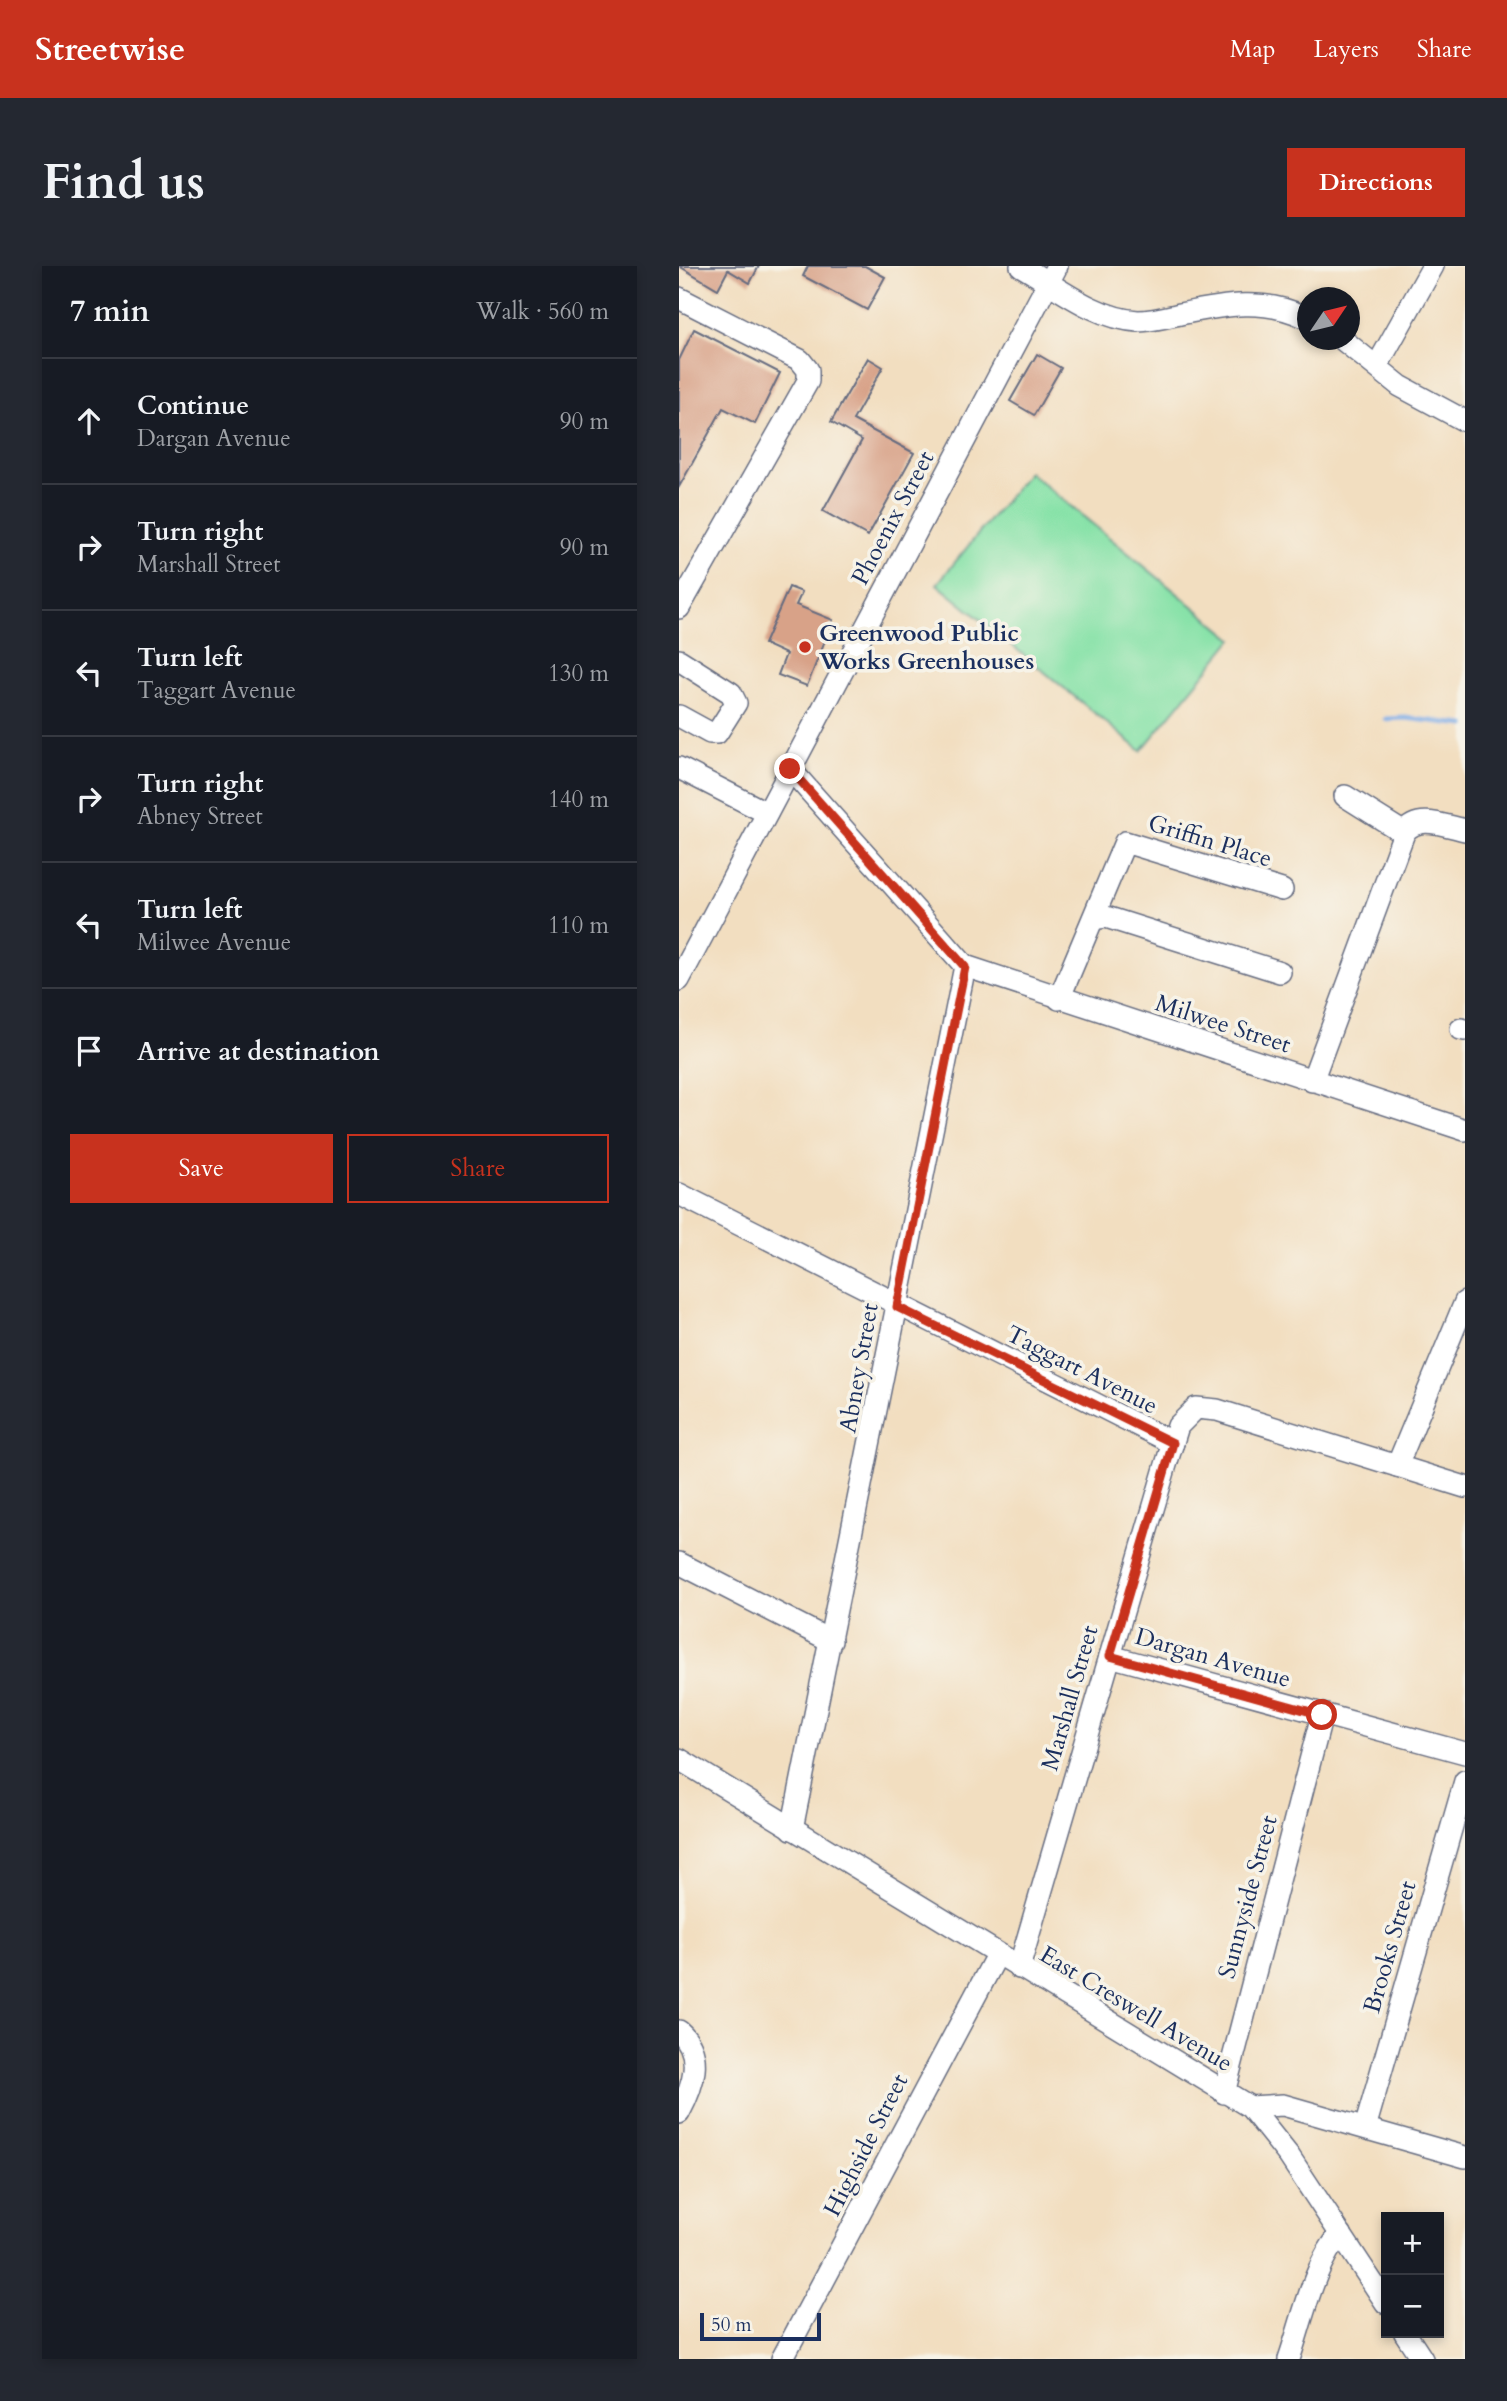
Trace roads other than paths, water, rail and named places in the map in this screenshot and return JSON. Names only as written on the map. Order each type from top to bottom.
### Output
[{"type":"street","points":[[1021,266],[1053,274],[1122,319],[1155,319],[1245,303],[1284,309],[1297,314]]},
{"type":"street","points":[[1377,366],[1433,266]]},
{"type":"street","name":"Phoenix Street","points":[[679,980],[1053,274]]},
{"type":"street","points":[[679,298],[800,360],[808,370],[807,381],[679,608]]},
{"type":"street","points":[[1356,350],[1400,386],[1465,421]]},
{"type":"street","points":[[679,660],[731,693],[736,702],[717,733],[710,733],[679,716]]},
{"type":"street","points":[[679,768],[767,813]]},
{"type":"street","points":[[790,769],[965,967]]},
{"type":"street","points":[[1345,796],[1404,833]]},
{"type":"street","points":[[1312,1081],[1404,833],[1412,824],[1421,821],[1465,830]]},
{"type":"street","name":"Griffin Place","points":[[1059,999],[1086,929],[1094,919],[1125,842],[1282,890]]},
{"type":"street","points":[[1094,919],[1105,917],[1280,972]]},
{"type":"street","name":"Milwee Street","points":[[965,967],[1465,1130]]},
{"type":"street","name":"Abney Street","points":[[792,1829],[965,967]]},
{"type":"street","name":"Taggart Avenue","points":[[679,1194],[897,1307],[1173,1443],[1182,1418],[1191,1410],[1205,1408],[1465,1487]]},
{"type":"street","points":[[1397,1466],[1465,1302]]},
{"type":"street","name":"Marshall Street","points":[[1019,1968],[1173,1443]]},
{"type":"street","points":[[679,1563],[831,1641]]},
{"type":"street","name":"Dargan Avenue","points":[[1110,1656],[1465,1753]]},
{"type":"street","name":"Sunnyside Street","points":[[1224,2093],[1322,1715]]},
{"type":"street","name":"East Creswell Avenue","points":[[679,1759],[1249,2107],[1289,2156],[1381,2295]]},
{"type":"street","name":"Brooks Street","points":[[1364,2127],[1465,1781]]},
{"type":"street","name":"Highside Street","points":[[782,2359],[997,1955]]},
{"type":"street","points":[[679,2031],[694,2054],[690,2092],[679,2113]]},
{"type":"street","points":[[1249,2107],[1283,2105],[1465,2157]]},
{"type":"street","points":[[1289,2359],[1321,2266],[1331,2244],[1341,2234]]},
{"type":"street","points":[[1408,2338],[1422,2359]]},
{"type":"waterway","points":[[1386,719],[1405,718],[1465,725]]},
{"type":"place","name":"Greenwood Public Works Greenhouses","points":[[805,647]]}]
